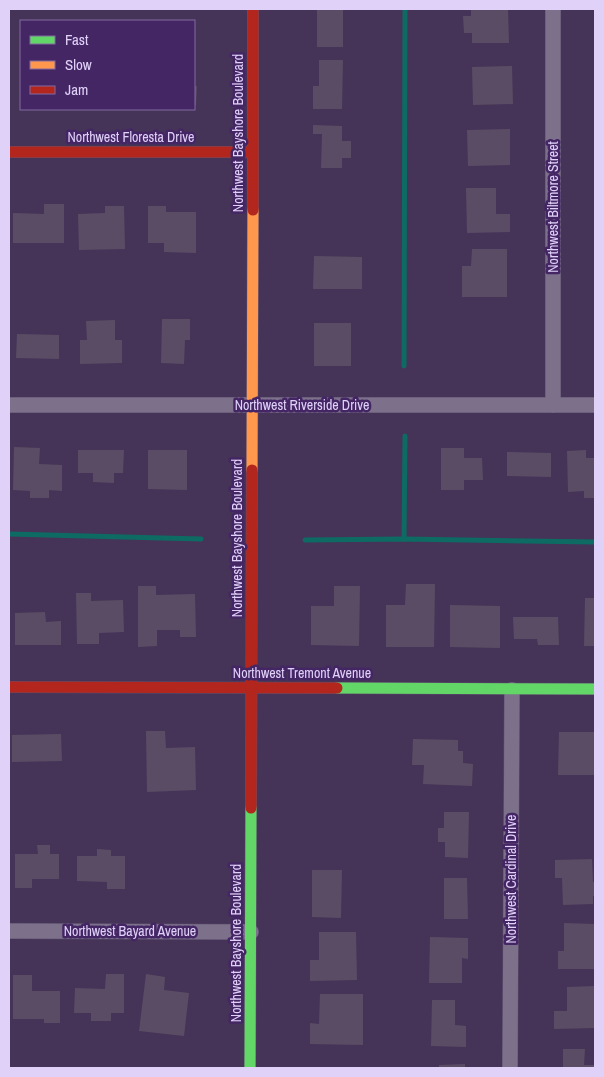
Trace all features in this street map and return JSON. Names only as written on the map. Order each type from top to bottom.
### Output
[{"type":"main road","name":"Northwest Bayshore Boulevard","points":[[250,1068],[253,9]]},
{"type":"main road","name":"Northwest Floresta Drive","points":[[9,152],[252,152]]},
{"type":"main road","name":"Northwest Tremont Avenue","points":[[9,687],[595,690]]},
{"type":"street","name":"Northwest Biltmore Street","points":[[553,9],[553,405]]},
{"type":"street","name":"Northwest Riverside Drive","points":[[9,405],[595,405]]},
{"type":"street","name":"Northwest Cardinal Drive","points":[[510,1068],[512,690]]},
{"type":"street","name":"Northwest Bayard Avenue","points":[[9,931],[251,932]]},
{"type":"building","points":[[317,9],[343,9],[343,47],[317,47]]},
{"type":"building","points":[[471,9],[508,9],[509,43],[472,43],[472,33],[464,33],[463,16],[471,16]]},
{"type":"building","points":[[319,60],[343,60],[342,109],[313,109],[313,86],[319,86]]},
{"type":"building","points":[[512,66],[513,104],[473,105],[472,67]]},
{"type":"building","points":[[195,86],[197,86],[196,105]]},
{"type":"building","points":[[313,125],[342,126],[342,141],[351,141],[351,158],[342,158],[342,168],[321,168],[322,134],[313,134]]},
{"type":"building","points":[[510,129],[510,165],[468,166],[467,130]]},
{"type":"building","points":[[466,188],[496,188],[496,214],[510,214],[510,232],[467,233]]},
{"type":"building","points":[[44,204],[64,204],[64,243],[13,243],[13,213],[44,214]]},
{"type":"building","points":[[105,206],[124,206],[125,249],[79,250],[78,214],[105,213]]},
{"type":"building","points":[[148,206],[166,206],[166,212],[196,212],[196,253],[164,252],[164,243],[148,243]]},
{"type":"building","points":[[472,249],[507,249],[507,297],[462,297],[462,266],[471,266]]},
{"type":"building","points":[[314,256],[362,257],[362,289],[313,289]]},
{"type":"building","points":[[162,319],[190,319],[190,340],[185,340],[184,364],[161,363]]},
{"type":"building","points":[[115,320],[115,340],[122,340],[122,363],[80,364],[80,340],[87,340],[86,321]]},
{"type":"building","points":[[314,323],[351,323],[351,366],[314,366]]},
{"type":"building","points":[[17,334],[59,335],[59,359],[16,358]]},
{"type":"building","points":[[14,447],[40,448],[39,464],[62,465],[62,491],[49,490],[49,498],[30,498],[30,491],[13,490]]},
{"type":"building","points":[[441,448],[464,448],[464,458],[482,458],[483,480],[464,480],[464,490],[441,490]]},
{"type":"building","points":[[78,450],[124,450],[123,473],[114,473],[114,483],[93,482],[93,473],[78,473]]},
{"type":"building","points":[[148,450],[187,450],[187,490],[148,489]]},
{"type":"building","points":[[586,450],[586,458],[595,458],[595,498],[584,498],[584,491],[568,492],[567,451]]},
{"type":"building","points":[[507,452],[551,453],[551,477],[507,476]]},
{"type":"building","points":[[406,584],[435,584],[434,647],[386,647],[386,605],[405,605]]},
{"type":"building","points":[[138,586],[156,586],[156,595],[195,594],[196,637],[180,637],[180,630],[157,630],[157,646],[138,647]]},
{"type":"building","points":[[334,586],[360,586],[359,646],[311,645],[311,606],[334,606]]},
{"type":"building","points":[[76,593],[91,593],[91,601],[123,600],[124,632],[99,633],[99,644],[77,644]]},
{"type":"building","points":[[585,598],[595,598],[595,646],[584,646]]},
{"type":"building","points":[[450,605],[500,606],[500,648],[450,647]]},
{"type":"building","points":[[45,612],[46,622],[61,621],[61,645],[15,645],[15,613]]},
{"type":"building","points":[[513,617],[558,617],[559,645],[538,645],[537,639],[514,639]]},
{"type":"building","points":[[146,731],[165,731],[166,748],[195,747],[196,790],[147,792]]},
{"type":"building","points":[[559,732],[595,732],[595,775],[558,775]]},
{"type":"building","points":[[61,734],[62,761],[12,762],[12,735]]},
{"type":"building","points":[[413,739],[458,740],[458,751],[463,751],[463,763],[473,764],[472,786],[423,784],[424,765],[412,765]]},
{"type":"building","points":[[444,812],[469,812],[468,858],[445,857],[445,842],[438,842],[438,828],[444,828]]},
{"type":"building","points":[[37,845],[50,845],[50,854],[59,854],[59,879],[32,879],[32,888],[15,888],[15,854],[38,854]]},
{"type":"building","points":[[97,849],[111,850],[111,856],[125,856],[125,889],[107,889],[107,882],[77,881],[77,856],[97,856]]},
{"type":"building","points":[[592,859],[593,882],[595,882],[593,904],[563,905],[562,878],[555,878],[555,860]]},
{"type":"building","points":[[312,870],[342,870],[341,918],[312,917]]},
{"type":"building","points":[[444,878],[467,878],[468,919],[444,919]]},
{"type":"building","points":[[564,923],[595,924],[595,969],[558,969],[558,951],[564,951]]},
{"type":"building","points":[[319,932],[356,932],[357,980],[310,981],[310,960],[319,960]]},
{"type":"building","points":[[430,937],[468,938],[468,959],[462,958],[462,983],[429,983]]},
{"type":"building","points":[[106,974],[124,974],[124,1013],[111,1013],[111,1021],[91,1021],[91,1013],[74,1013],[75,988],[105,989]]},
{"type":"building","points":[[146,974],[165,977],[164,990],[189,993],[184,1036],[139,1031]]},
{"type":"building","points":[[13,975],[32,975],[32,991],[60,991],[60,1023],[44,1023],[44,1019],[13,1019]]},
{"type":"building","points":[[595,986],[595,1028],[554,1029],[554,1011],[567,1011],[567,987]]},
{"type":"building","points":[[320,994],[363,994],[363,1045],[310,1044],[310,1023],[319,1024]]},
{"type":"building","points":[[432,1000],[455,1000],[455,1025],[466,1026],[466,1047],[431,1046]]},
{"type":"building","points":[[563,1049],[585,1049],[584,1065],[594,1065],[594,1068],[563,1068]]},
{"type":"building","points":[[465,1064],[465,1068],[439,1068],[439,1065]]},
{"type":"waterway","points":[[404,366],[405,9]]},
{"type":"waterway","points":[[404,539],[405,436]]},
{"type":"waterway","points":[[9,534],[201,539]]},
{"type":"waterway","points":[[305,540],[404,539],[595,542]]},
{"type":"traffic: fast","points":[[337,688],[595,689]]},
{"type":"traffic: fast","points":[[250,1068],[251,808]]},
{"type":"traffic: slow","points":[[252,470],[253,210]]},
{"type":"traffic: jam","points":[[253,9],[253,210]]},
{"type":"traffic: jam","points":[[9,152],[252,152]]},
{"type":"traffic: jam","points":[[251,808],[252,470]]},
{"type":"traffic: jam","points":[[9,687],[337,688]]}]
